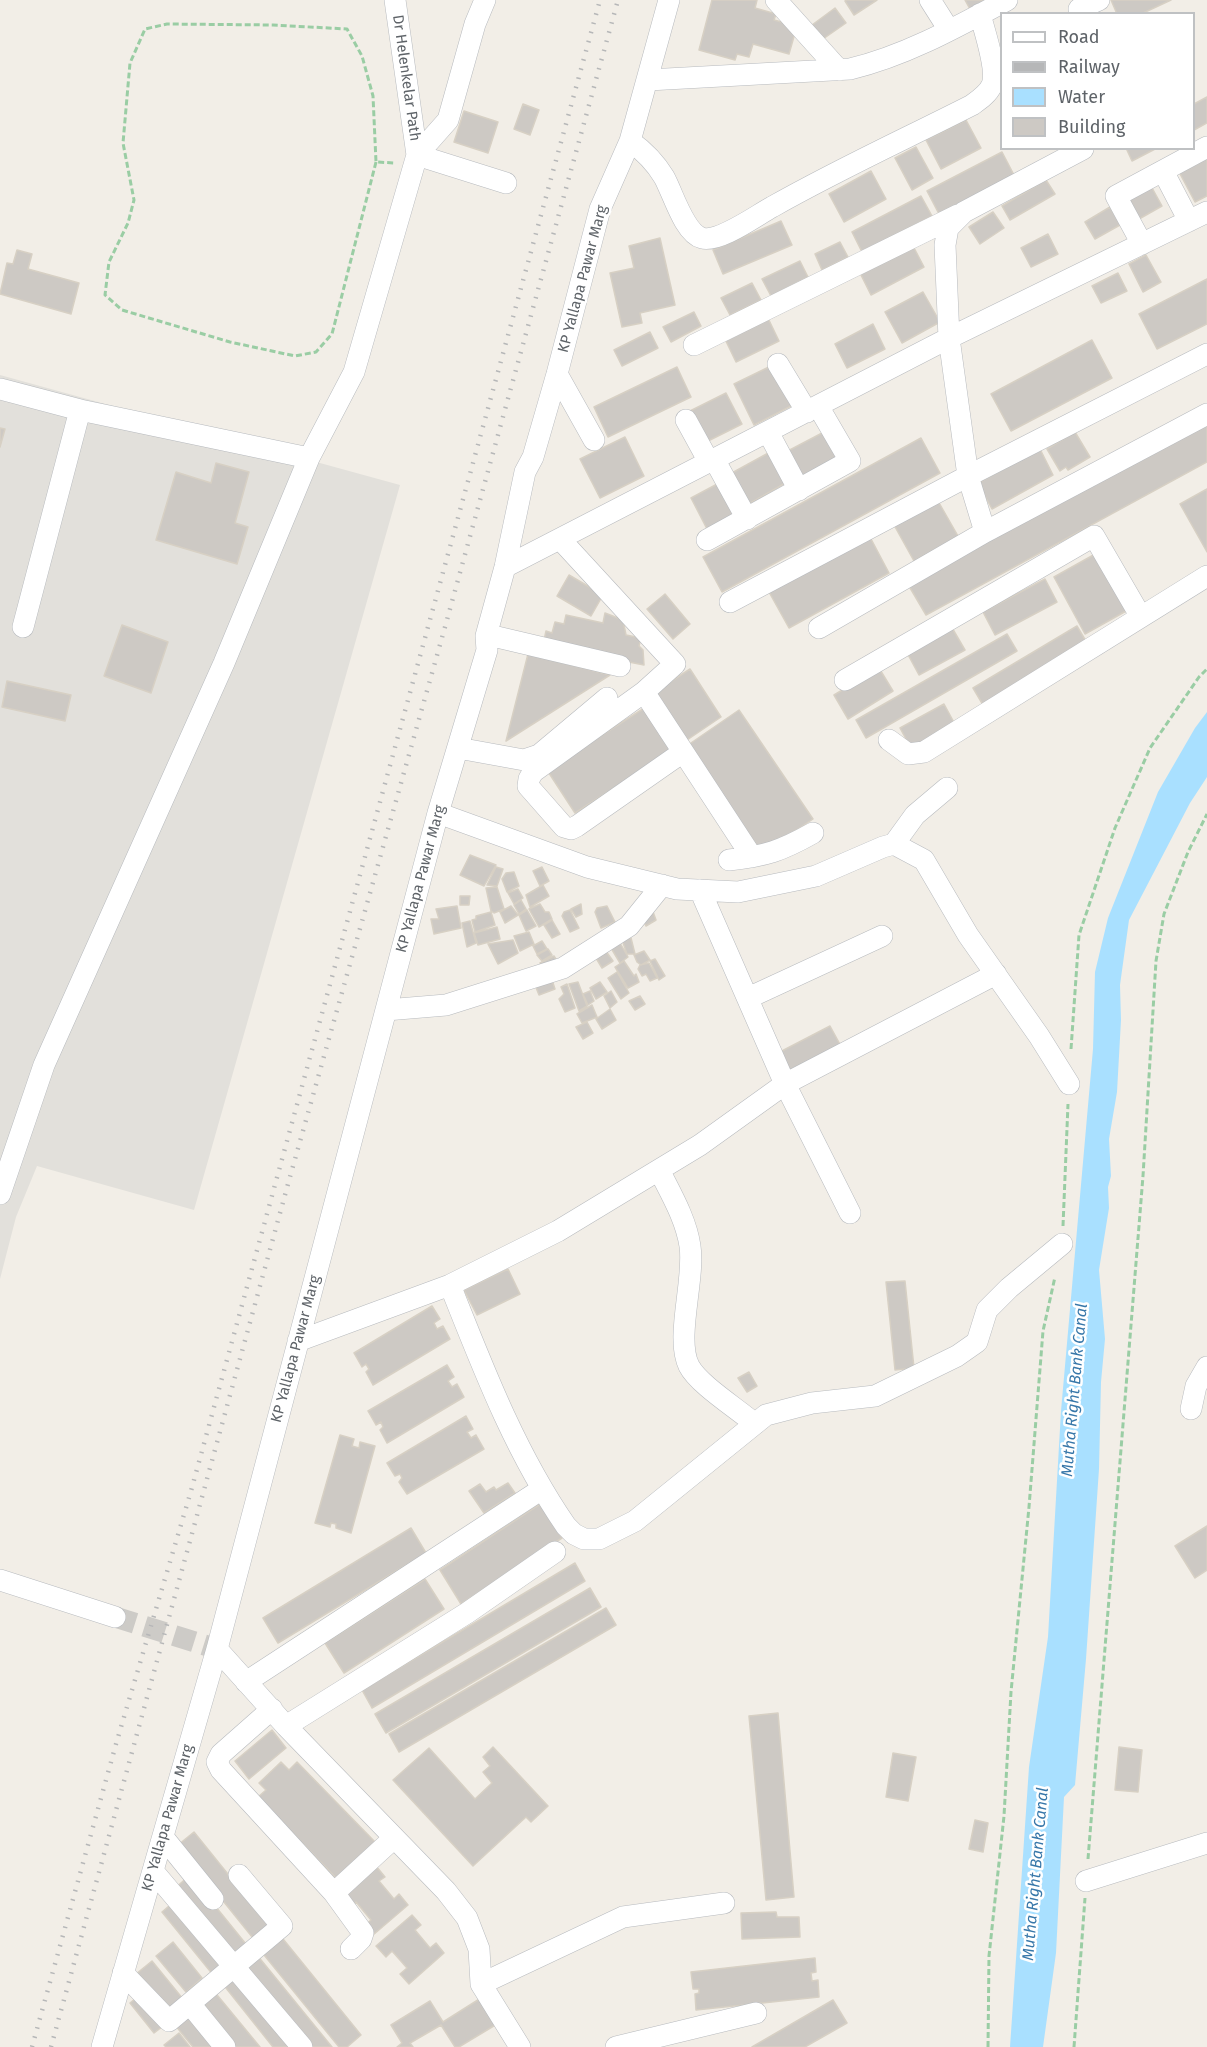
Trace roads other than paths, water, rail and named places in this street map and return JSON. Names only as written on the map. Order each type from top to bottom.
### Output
[{"type":"street","name":"Dr Helenkelar Path","points":[[395,0],[416,159]]},
{"type":"street","points":[[0,1194],[44,1065],[224,663],[309,458],[354,372],[416,159],[448,120],[475,24],[485,0]]},
{"type":"street","name":"KP Yallapa Pawar Marg","points":[[102,2047],[217,1649],[438,813],[492,643],[486,636],[510,564],[525,472],[533,456],[557,374],[600,209],[630,141],[669,0]]},
{"type":"street","points":[[776,0],[838,70]]},
{"type":"street","points":[[930,0],[949,30]]},
{"type":"street","points":[[648,80],[838,70],[878,62],[949,30],[1007,0]]},
{"type":"street","points":[[1079,9],[1100,0]]},
{"type":"street","points":[[630,141],[645,152],[664,176],[689,229],[702,238],[714,237],[972,105],[985,95],[993,84],[992,68],[980,14]]},
{"type":"street","points":[[1142,244],[1116,196],[1207,147]]},
{"type":"street","points":[[694,345],[964,212],[1081,150]]},
{"type":"street","points":[[416,159],[506,183]]},
{"type":"street","points":[[510,564],[949,338],[1198,217],[1163,171]]},
{"type":"street","points":[[964,212],[948,228],[945,245],[949,338],[968,476],[985,532]]},
{"type":"street","points":[[730,602],[968,476],[1207,354]]},
{"type":"street","points":[[707,540],[850,461],[778,364]]},
{"type":"street","points":[[557,374],[594,440]]},
{"type":"street","points":[[0,389],[80,410],[309,458]]},
{"type":"street","points":[[22,627],[80,410]]},
{"type":"street","points":[[819,628],[985,532],[1207,414]]},
{"type":"street","points":[[686,420],[747,519]]},
{"type":"street","points":[[768,432],[799,490]]},
{"type":"street","points":[[845,680],[1094,536],[1141,617]]},
{"type":"street","points":[[560,538],[675,664],[644,692],[533,772],[528,786],[564,827],[571,829],[683,752]]},
{"type":"street","points":[[889,740],[908,754],[924,752],[1207,576]]},
{"type":"street","points":[[492,643],[620,666]]},
{"type":"street","points":[[644,692],[752,857]]},
{"type":"street","points":[[458,747],[524,760],[539,755],[608,698]]},
{"type":"street","points":[[438,813],[587,867],[677,889],[738,892],[816,876],[894,844],[915,815],[947,788]]},
{"type":"street","points":[[729,860],[768,855],[791,846],[813,833]]},
{"type":"street","points":[[894,844],[924,860],[968,935],[1039,1036],[1069,1084]]},
{"type":"street","points":[[386,1011],[446,1005],[563,968],[629,926],[662,885]]},
{"type":"street","points":[[700,890],[785,1083],[850,1214]]},
{"type":"street","points":[[748,998],[882,936]]},
{"type":"street","points":[[298,1341],[450,1285],[558,1231],[700,1145],[785,1083],[996,974]]},
{"type":"street","points":[[659,1170],[683,1219],[690,1247],[685,1349],[690,1366],[705,1384],[755,1424]]},
{"type":"street","points":[[450,1285],[490,1384],[542,1489],[566,1527],[584,1539],[599,1539],[634,1521],[766,1415],[812,1403],[875,1396],[957,1356],[977,1342],[987,1310],[1009,1288],[1062,1244]]},
{"type":"street","points":[[1191,1409],[1196,1386],[1207,1367]]},
{"type":"street","points":[[246,1682],[542,1489]]},
{"type":"street","points":[[286,1726],[467,1613],[555,1552]]},
{"type":"street","points":[[0,1580],[116,1617]]},
{"type":"street","points":[[217,1649],[286,1726],[446,1891],[467,1918],[479,1949],[481,1984],[520,2047]]},
{"type":"street","points":[[272,1709],[221,1754],[217,1762],[221,1770],[334,1893],[363,1933],[361,1939],[351,1948]]},
{"type":"street","points":[[162,1837],[213,1899]]},
{"type":"street","points":[[334,1893],[394,1838]]},
{"type":"street","points":[[1086,1881],[1207,1843]]},
{"type":"street","points":[[153,1871],[302,2047]]},
{"type":"street","points":[[123,1973],[169,2021],[234,1967],[282,1926],[239,1875]]},
{"type":"street","points":[[481,1984],[623,1917],[724,1902]]},
{"type":"street","points":[[190,2004],[225,2047]]},
{"type":"street","points":[[616,2047],[756,2013]]},
{"type":"water","name":"Mutha Right Bank Canal","points":[[1207,712],[1207,777],[1190,803],[1129,920],[1120,985],[1121,1020],[1117,1092],[1109,1139],[1111,1176],[1108,1187],[1109,1208],[1099,1270],[1105,1339],[1101,1382],[1099,1469],[1075,1785],[1064,1797],[1056,1953],[1043,2047],[1010,2047],[1029,1767],[1048,1637],[1061,1411],[1093,1049],[1095,972],[1108,918],[1158,792],[1195,728]]},
{"type":"tunnel","points":[[115,1617],[217,1649]]},
{"type":"railway","points":[[32,2047],[116,1744],[191,1491],[600,0]]},
{"type":"railway","points":[[51,2047],[288,1184],[618,0]]}]
